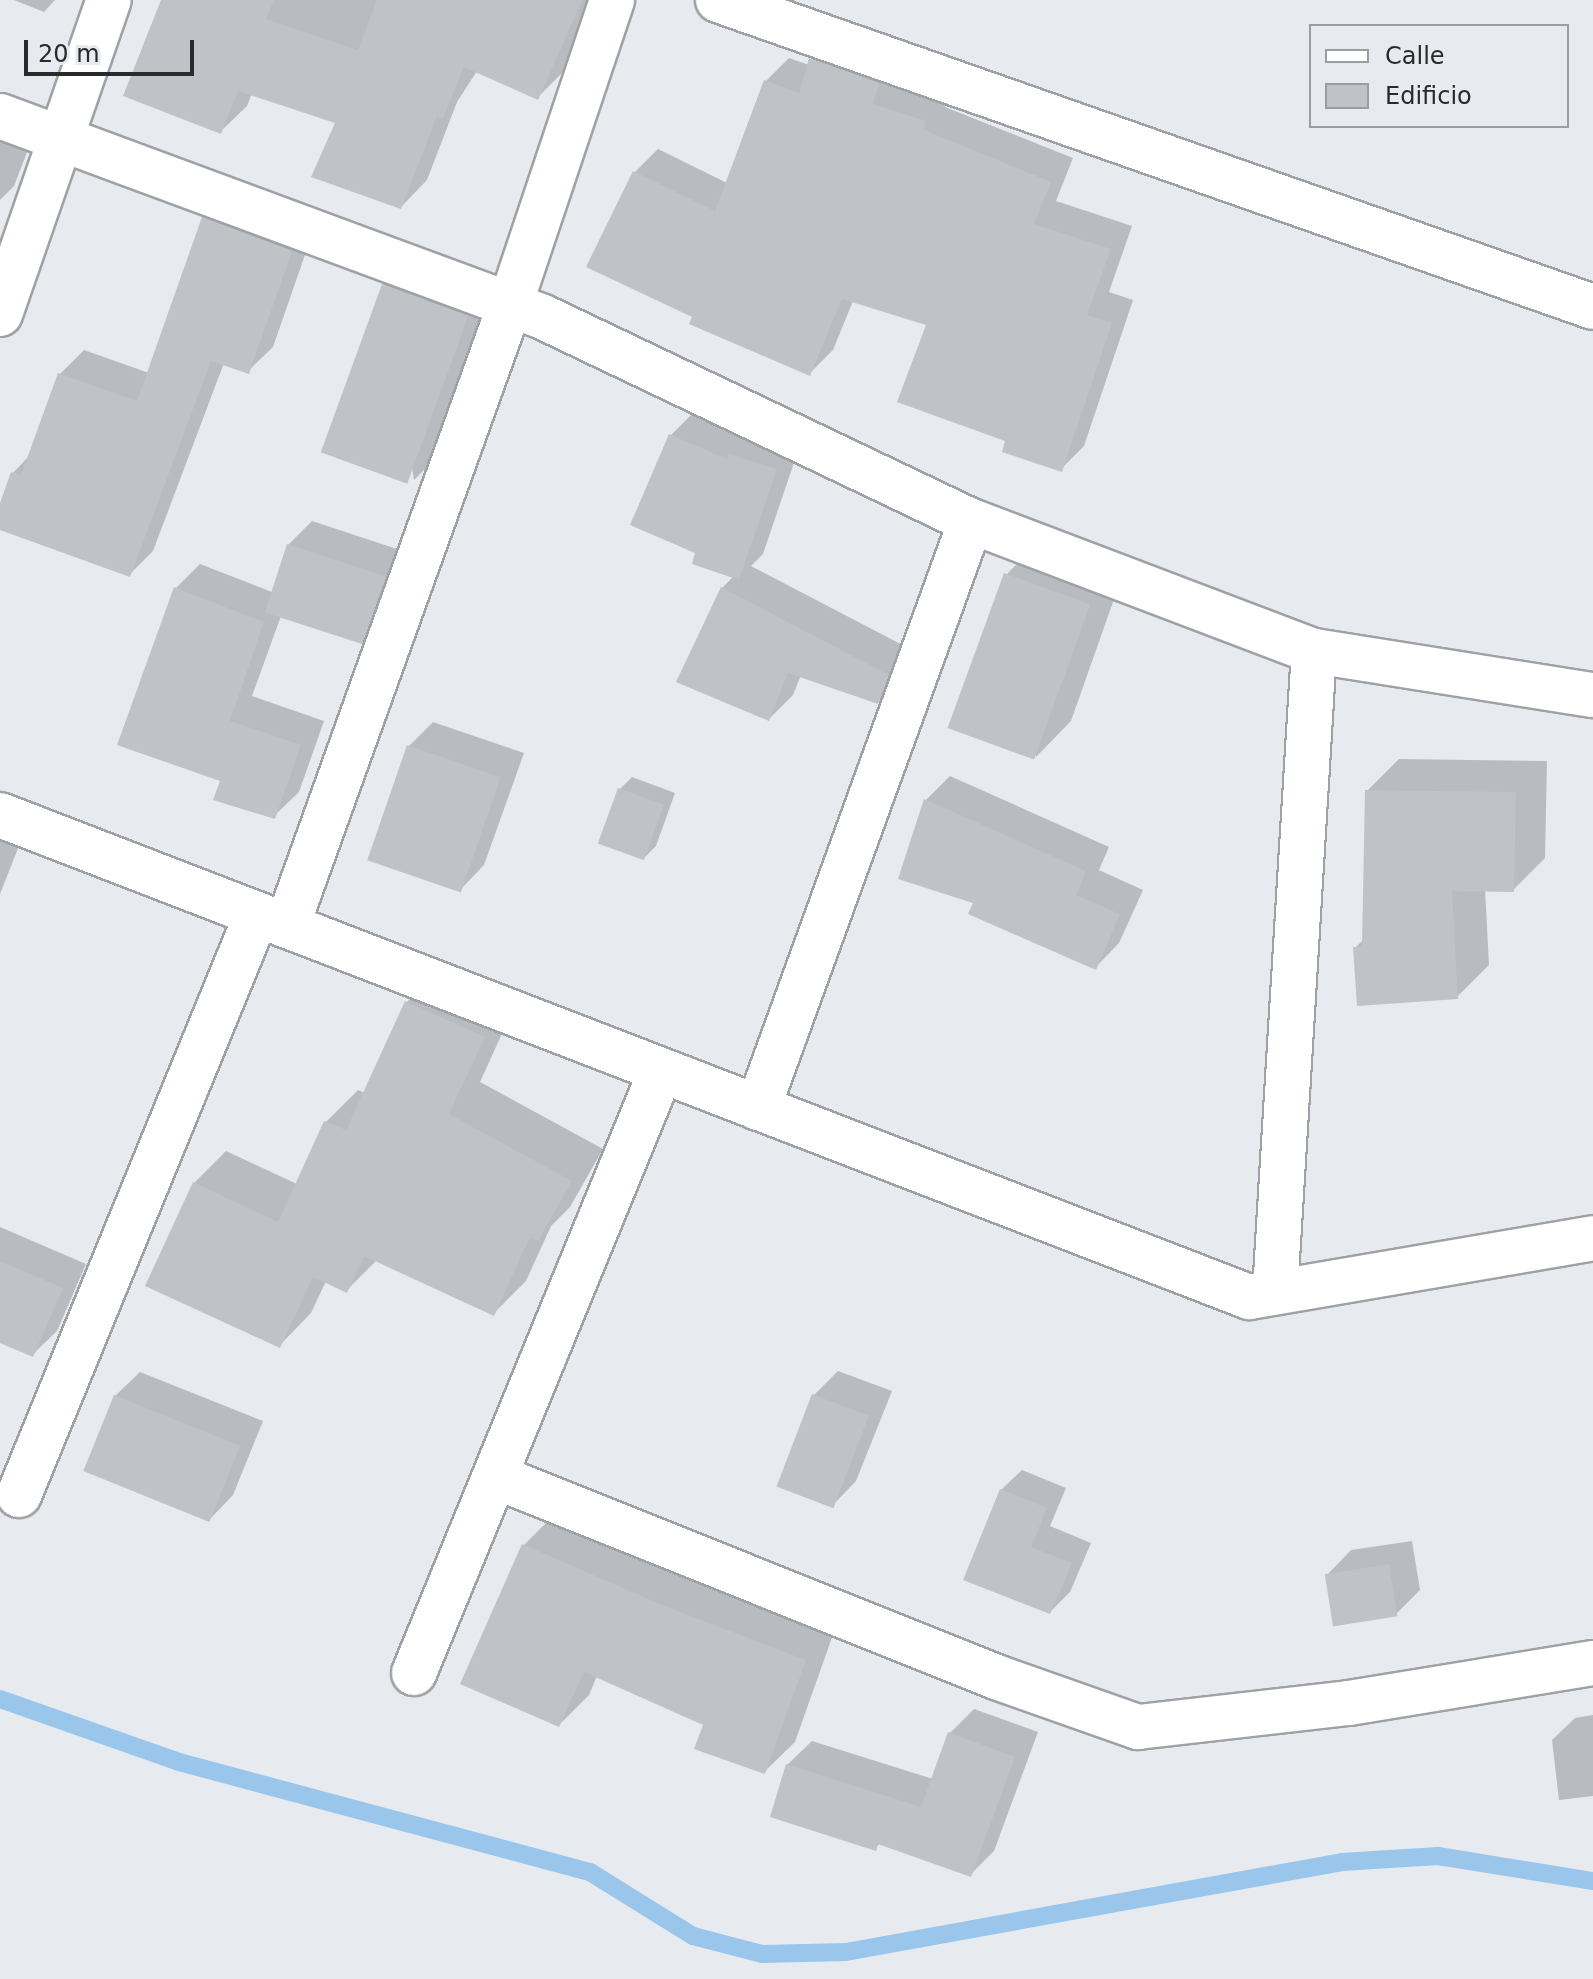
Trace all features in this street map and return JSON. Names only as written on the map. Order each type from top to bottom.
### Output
[{"type":"street","points":[[0,314],[109,0]]},
{"type":"street","points":[[19,1495],[272,920],[510,305],[612,0]]},
{"type":"street","points":[[718,0],[1593,307]]},
{"type":"street","points":[[0,116],[510,305],[971,521],[1314,651],[1593,695]]},
{"type":"street","points":[[758,1108],[971,521]]},
{"type":"street","points":[[1275,1292],[1314,651]]},
{"type":"street","points":[[0,815],[1249,1297],[1593,1238]]},
{"type":"street","points":[[414,1673],[661,1071]]},
{"type":"street","points":[[497,1477],[996,1677],[1138,1727],[1349,1703],[1593,1663]]},
{"type":"building","points":[[161,0],[274,0],[266,19],[358,50],[377,0],[582,0],[538,100],[464,67],[443,118],[437,116],[401,209],[311,177],[335,123],[238,91],[221,134],[123,96]]},
{"type":"building","points":[[809,58],[879,83],[873,104],[926,121],[924,130],[1051,182],[1034,224],[1111,249],[1087,315],[1112,323],[1062,472],[1002,452],[1005,441],[897,402],[926,325],[842,299],[810,376],[689,324],[692,317],[586,267],[633,171],[715,211],[764,80],[799,93]]},
{"type":"building","points":[[202,217],[292,251],[249,374],[211,361],[130,577],[0,530],[0,503],[11,472],[21,475],[58,373],[137,401]]},
{"type":"building","points":[[382,284],[468,315],[407,484],[321,452]]},
{"type":"building","points":[[669,434],[727,459],[729,454],[777,469],[739,580],[692,564],[695,553],[630,525]]},
{"type":"building","points":[[287,544],[386,576],[364,645],[265,612]]},
{"type":"building","points":[[1004,573],[1090,604],[1034,760],[948,728]]},
{"type":"building","points":[[174,587],[264,622],[230,721],[301,745],[275,819],[213,800],[220,781],[117,745]]},
{"type":"building","points":[[721,587],[889,675],[878,704],[788,673],[769,721],[676,682]]},
{"type":"building","points":[[407,745],[501,777],[461,893],[367,860]]},
{"type":"building","points":[[618,788],[664,805],[644,860],[598,843]]},
{"type":"building","points":[[1365,790],[1516,792],[1514,892],[1452,891],[1458,999],[1357,1006],[1353,947],[1362,947]]},
{"type":"building","points":[[924,799],[1086,871],[1076,895],[1120,914],[1096,970],[968,914],[973,903],[898,879]]},
{"type":"building","points":[[405,1001],[485,1037],[449,1114],[572,1181],[538,1241],[530,1237],[494,1316],[364,1256],[347,1293],[313,1277],[280,1348],[145,1286],[193,1182],[278,1222],[324,1121],[346,1130]]},
{"type":"building","points":[[0,1261],[63,1288],[33,1357],[0,1343]]},
{"type":"building","points":[[812,1394],[869,1416],[833,1508],[777,1486]]},
{"type":"building","points":[[114,1395],[240,1446],[209,1522],[83,1471]]},
{"type":"building","points":[[1000,1489],[1047,1508],[1031,1547],[1072,1563],[1050,1614],[963,1580]]},
{"type":"building","points":[[522,1544],[662,1605],[806,1660],[765,1774],[694,1749],[703,1725],[584,1672],[559,1727],[460,1684]]},
{"type":"building","points":[[1389,1564],[1397,1616],[1333,1627],[1325,1574]]},
{"type":"building","points":[[948,1732],[1015,1757],[971,1877],[878,1844],[876,1851],[770,1817],[786,1764],[921,1807]]},
{"type":"waterway","points":[[0,1699],[179,1762],[590,1872],[693,1936],[762,1954],[846,1952],[1342,1862],[1438,1856],[1593,1881]]}]
